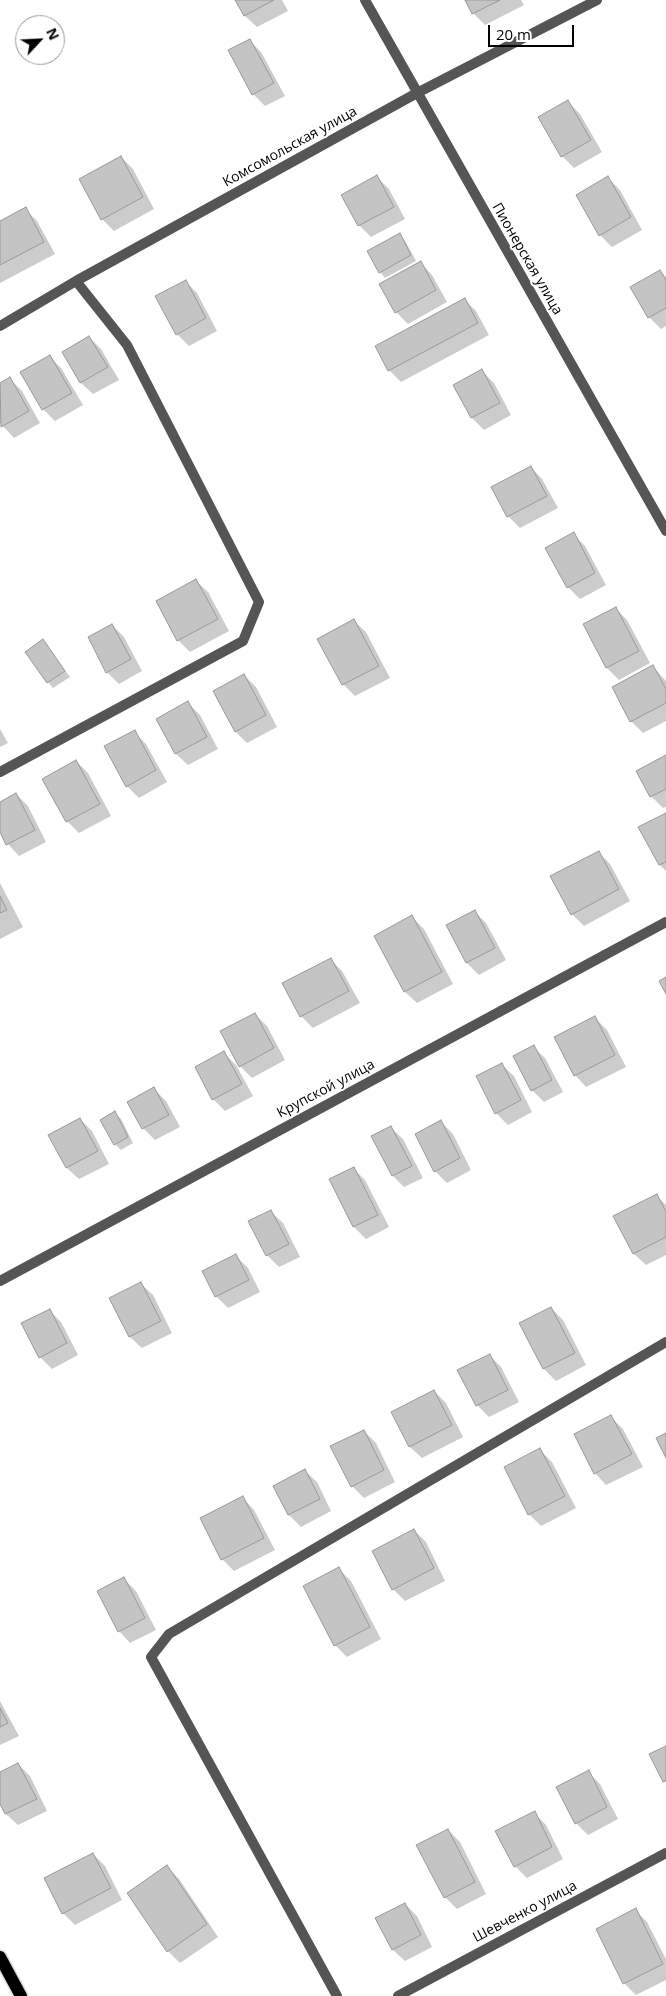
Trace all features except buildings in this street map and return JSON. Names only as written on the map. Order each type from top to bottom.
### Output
[{"type":"main road","points":[[0,1957],[21,1996]]},
{"type":"street","name":"Пионерская улица","points":[[365,0],[666,531]]},
{"type":"street","name":"Комсомольская улица","points":[[0,326],[76,281],[417,93],[597,0]]},
{"type":"street","points":[[0,772],[243,641],[259,602],[127,345],[76,281]]},
{"type":"street","name":"Крупской улица","points":[[0,1281],[666,922]]},
{"type":"street","points":[[336,1996],[151,1657],[169,1634],[666,1342]]},
{"type":"street","name":"Шевченко улица","points":[[398,1996],[666,1853]]}]
